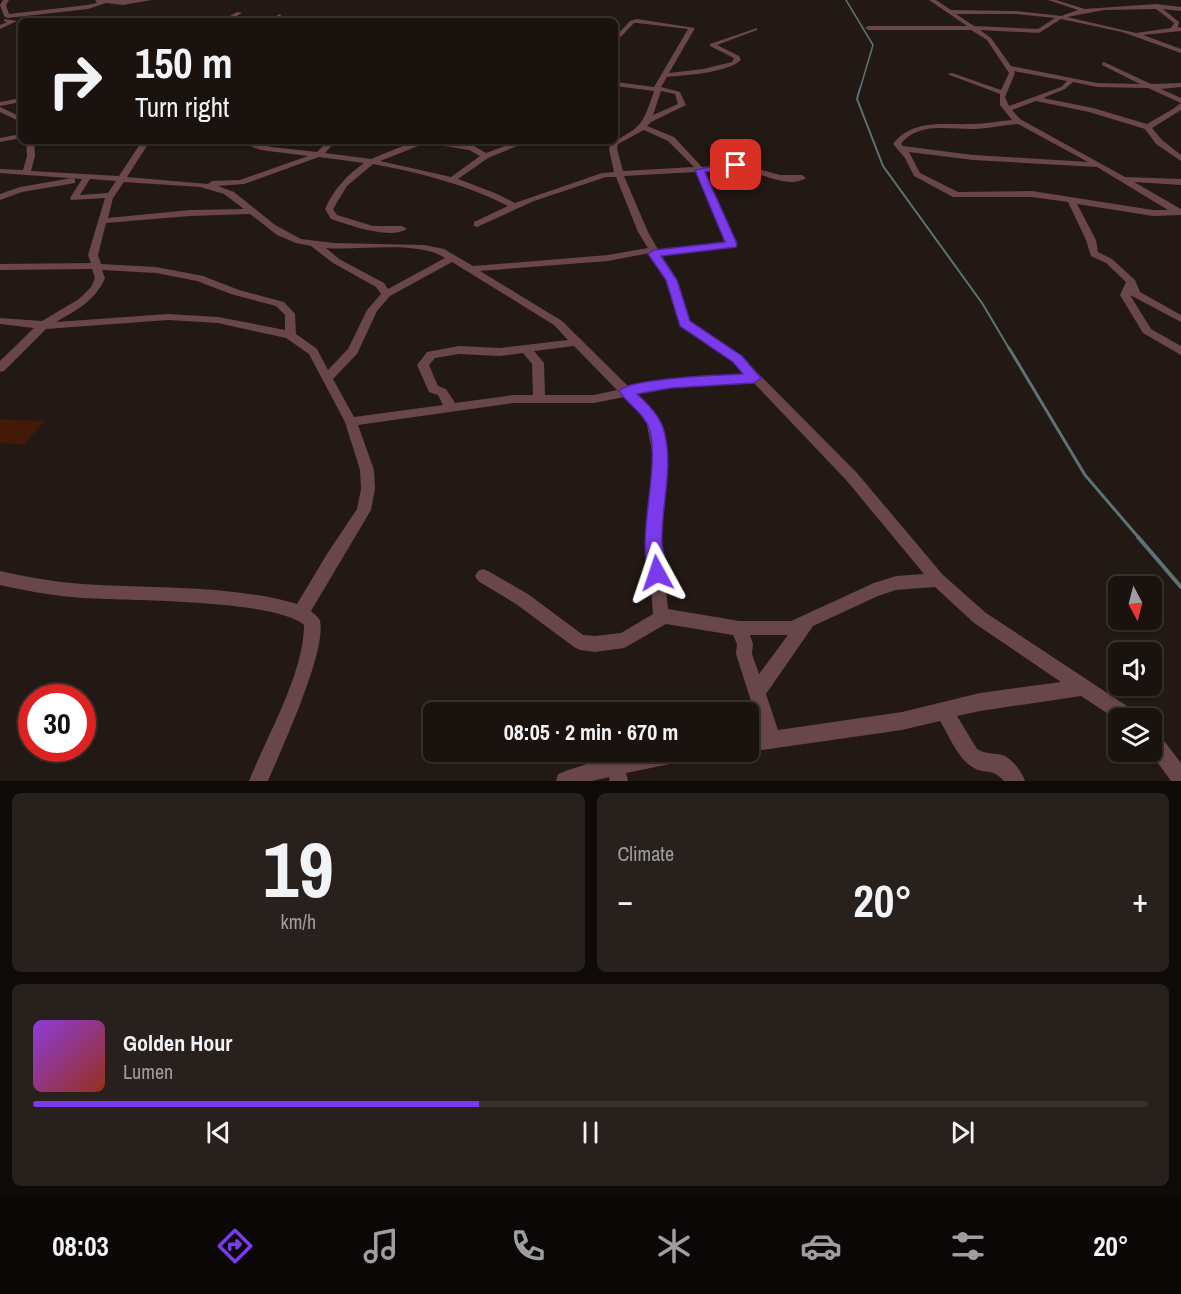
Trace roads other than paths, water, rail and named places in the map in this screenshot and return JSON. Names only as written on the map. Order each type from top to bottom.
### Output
[{"type":"street","points":[[3,17],[3,5],[6,0]]},
{"type":"street","points":[[3,17],[90,7],[100,1],[149,0]]},
{"type":"street","points":[[932,0],[994,44],[1010,68],[1012,77],[1002,93],[1007,109],[1019,122],[1101,166],[1180,213]]},
{"type":"street","points":[[1051,0],[1086,10]]},
{"type":"street","points":[[1134,34],[1174,29],[1178,23],[1145,0]]},
{"type":"street","points":[[1084,2],[1089,5],[1086,10]]},
{"type":"street","points":[[868,28],[973,28],[1039,31],[1061,17],[1086,10],[1158,7],[1181,9]]},
{"type":"street","points":[[950,12],[1014,12],[1061,17],[1134,34],[1181,51]]},
{"type":"street","points":[[230,18],[239,13]]},
{"type":"street","points":[[276,18],[280,16]]},
{"type":"street","points":[[0,27],[14,21],[3,17]]},
{"type":"street","points":[[618,38],[632,22],[637,21],[691,27],[667,75],[657,88],[645,123]]},
{"type":"street","points":[[667,75],[703,71],[734,63],[738,60],[737,57],[712,45],[755,29]]},
{"type":"street","points":[[1174,29],[1181,36]]},
{"type":"street","points":[[1104,64],[1155,87],[1181,103],[1176,111],[1148,127]]},
{"type":"street","points":[[1010,68],[1110,87],[1181,85]]},
{"type":"street","points":[[950,74],[1002,93]]},
{"type":"street","points":[[1007,109],[1063,88],[1071,81]]},
{"type":"street","points":[[618,84],[657,88],[678,93],[682,105],[619,139]]},
{"type":"street","points":[[1033,98],[1090,110],[1148,127],[1164,147],[1181,159]]},
{"type":"street","points":[[0,104],[18,101]]},
{"type":"street","points":[[0,109],[18,118]]},
{"type":"street","points":[[1019,122],[978,126],[939,125],[907,132],[897,143],[909,157],[917,174],[956,195],[1032,194],[1153,213],[1180,213]]},
{"type":"street","points":[[473,269],[504,264],[621,257],[732,243],[700,170],[671,139],[645,123]]},
{"type":"street","points":[[0,140],[18,137]]},
{"type":"street","points":[[26,173],[31,156],[30,144]]},
{"type":"street","points":[[0,368],[45,325],[73,309],[96,289],[100,278],[93,255],[111,195],[144,144]]},
{"type":"street","points":[[250,144],[261,148],[319,154],[453,178],[479,187],[514,206]]},
{"type":"street","points":[[0,171],[200,184],[241,182],[319,154],[329,144]]},
{"type":"street","points":[[402,229],[365,228],[331,214],[329,208],[337,190],[369,162],[391,151],[413,144]]},
{"type":"street","points":[[446,144],[471,148],[485,156]]},
{"type":"street","points":[[453,178],[485,156],[517,144]]},
{"type":"street","points":[[615,144],[618,174],[653,252],[672,280],[684,323],[737,359],[852,477],[938,580],[980,618],[1117,708]]},
{"type":"street","points":[[899,148],[1022,162],[1059,160],[1101,166]]},
{"type":"street","points":[[477,224],[514,206],[583,181],[618,174],[700,170],[742,165],[779,178],[802,178]]},
{"type":"street","points":[[86,178],[74,198],[111,195]]},
{"type":"street","points":[[0,197],[27,188],[86,178]]},
{"type":"street","points":[[1123,179],[1181,182]]},
{"type":"street","points":[[200,184],[230,194],[276,231],[314,244],[422,247],[453,257],[558,323],[646,410],[657,430],[660,456],[654,540],[660,617]]},
{"type":"street","points":[[1071,200],[1091,240],[1094,254],[1109,261],[1131,282],[1136,294],[1181,319]]},
{"type":"street","points":[[103,221],[190,213],[252,211]]},
{"type":"street","points":[[314,244],[336,261],[380,285],[386,294]]},
{"type":"street","points":[[327,378],[353,351],[372,310],[386,294],[453,257]]},
{"type":"street","points":[[0,267],[146,268],[189,276],[280,304],[290,314],[290,335]]},
{"type":"street","points":[[1131,282],[1125,295],[1147,331],[1181,351]]},
{"type":"street","points":[[0,321],[45,325],[172,317],[227,321],[290,335],[318,357],[351,422],[367,470],[366,502],[358,521],[332,558],[302,611]]},
{"type":"street","points":[[452,409],[442,392],[433,389],[423,365],[427,358],[439,352],[500,352],[578,342]]},
{"type":"street","points":[[525,348],[538,363],[539,398]]},
{"type":"street","points":[[351,422],[539,398],[594,399],[671,383],[754,378]]},
{"type":"street","points":[[483,576],[522,599],[580,642],[595,644],[624,640],[660,617],[739,628],[784,629],[808,621],[874,590],[896,583],[938,580]]},
{"type":"street","points":[[0,578],[80,591],[279,604],[302,611],[311,618],[313,631],[303,670],[258,781]]},
{"type":"street","points":[[757,690],[808,621]]},
{"type":"street","points":[[739,628],[745,644],[744,654],[772,740]]},
{"type":"street","points":[[759,742],[892,722],[980,702],[1082,687]]},
{"type":"street","points":[[944,711],[971,755],[980,761],[1001,764],[1016,781]]},
{"type":"street","points":[[1162,753],[1181,779]]},
{"type":"street","points":[[565,781],[590,771],[617,773],[645,762]]},
{"type":"waterway","points":[[846,0],[873,45],[860,89]]},
{"type":"waterway","points":[[860,88],[857,99],[883,166],[982,303],[1010,350]]},
{"type":"waterway","points":[[1009,348],[1085,475],[1139,538]]},
{"type":"waterway","points":[[1138,537],[1181,587]]}]
